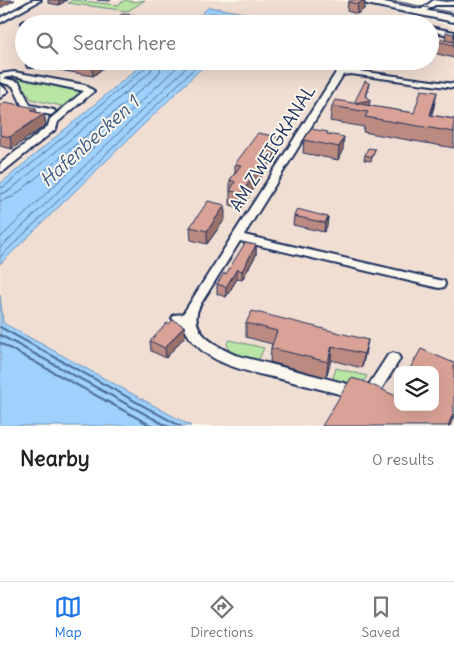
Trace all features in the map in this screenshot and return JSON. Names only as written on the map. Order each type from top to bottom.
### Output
[{"type":"main road","points":[[362,0],[436,15]]},
{"type":"main road","points":[[374,0],[454,18]]},
{"type":"main road","points":[[439,16],[454,18]]},
{"type":"street","points":[[0,21],[38,0]]},
{"type":"street","points":[[422,11],[436,2],[446,4],[454,2]]},
{"type":"street","points":[[439,31],[454,34]]},
{"type":"street","points":[[439,41],[454,44]]},
{"type":"street","points":[[439,47],[454,51]]},
{"type":"street","name":"AM ZWEIGKANAL","points":[[394,359],[372,392],[367,393],[237,362],[222,356],[205,344],[193,330],[190,315],[236,237],[340,73],[349,72],[454,86]]},
{"type":"street","points":[[0,169],[54,127],[53,121],[90,91],[84,87],[16,75],[0,76],[2,78],[0,80],[16,84],[27,108],[51,112]]},
{"type":"street","points":[[0,87],[4,90],[0,95]]},
{"type":"street","name":"AM ZWEIGKANAL","points":[[236,237],[439,284]]},
{"type":"shaded area","points":[[45,0],[331,0],[350,2],[406,15],[255,15],[209,7],[200,15],[18,15]]},
{"type":"shaded area","points":[[15,17],[15,70],[135,70],[0,184],[0,25]]},
{"type":"shaded area","points":[[439,23],[454,26],[454,426],[191,426],[3,323],[0,295],[0,264],[200,70],[439,70]]},
{"type":"green space","points":[[73,0],[118,5],[125,0],[133,2],[145,0],[128,11],[68,3]]},
{"type":"green space","points":[[15,76],[86,90],[54,118],[48,117],[62,106],[31,99],[20,82],[5,78]]},
{"type":"green space","points":[[229,340],[264,348],[258,361],[229,351],[227,343]]},
{"type":"green space","points":[[336,368],[367,376],[363,383],[350,385],[332,381]]},
{"type":"water","points":[[209,7],[256,15],[200,15]]},
{"type":"water","name":"Hafenbecken 1","points":[[135,70],[200,70],[0,264],[0,184]]},
{"type":"water","points":[[0,295],[3,323],[191,426],[0,426]]},
{"type":"building","points":[[351,0],[364,0],[358,4],[348,2]]},
{"type":"building","points":[[439,39],[454,42],[454,45],[439,42]]},
{"type":"building","points":[[365,81],[369,83],[365,96],[370,100],[354,103]]},
{"type":"building","points":[[421,90],[437,92],[430,115],[454,119],[454,132],[365,117],[368,112],[332,106],[335,100],[414,113]]},
{"type":"building","points":[[5,102],[36,108],[31,111],[44,114],[10,137],[0,135],[0,105]]},
{"type":"building","points":[[311,129],[344,137],[339,147],[304,140]]},
{"type":"building","points":[[258,133],[279,137],[242,193],[230,191],[235,182],[230,180],[241,165],[235,164]]},
{"type":"building","points":[[368,148],[375,149],[372,157],[365,155]]},
{"type":"building","points":[[208,201],[225,205],[207,231],[190,227]]},
{"type":"building","points":[[297,209],[328,217],[325,223],[294,216]]},
{"type":"building","points":[[245,243],[256,245],[242,271],[237,269],[226,287],[217,284],[224,273],[226,274]]},
{"type":"building","points":[[252,311],[368,340],[364,354],[332,346],[328,362],[271,348],[277,331],[246,323]]},
{"type":"building","points":[[173,320],[184,326],[165,348],[150,341],[167,323],[169,324]]},
{"type":"building","points":[[421,349],[454,363],[454,411],[448,426],[322,426],[351,378],[363,381],[394,395],[394,411],[439,411],[439,366],[411,366]]},
{"type":"tram line","points":[[390,0],[454,13]]}]
